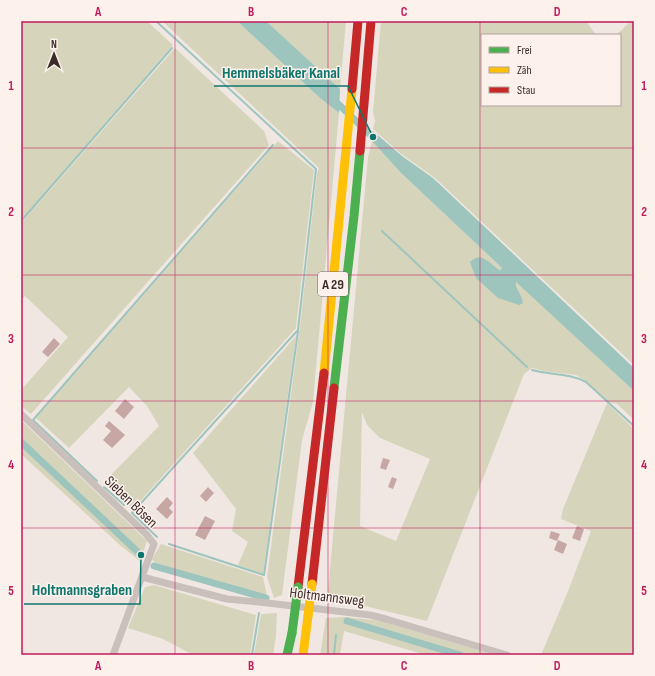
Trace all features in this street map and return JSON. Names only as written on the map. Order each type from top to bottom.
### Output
[{"type":"highway","name":"A 29","points":[[288,655],[298,587],[324,373],[358,21]]},
{"type":"highway","name":"A 29","points":[[303,655],[311,616],[315,585],[319,523],[334,396],[372,21]]},
{"type":"highway","points":[[311,616],[311,655]]},
{"type":"street","name":"Sieben Bösen","points":[[21,414],[146,534],[154,544],[113,655]]},
{"type":"street","name":"Holtmannsweg","points":[[142,577],[227,599],[370,615],[507,655]]},
{"type":"green space","points":[[21,21],[147,21],[173,45],[21,220]]},
{"type":"green space","points":[[162,21],[237,21],[320,98],[339,113],[313,402],[302,440],[282,595],[274,598],[267,577],[301,318],[317,173],[319,168]]},
{"type":"green space","points":[[266,21],[346,21],[340,89]]},
{"type":"green space","points":[[381,21],[586,21],[595,34],[481,34],[481,106],[621,106],[621,34],[617,34],[631,21],[634,21],[634,365],[435,178],[400,153],[373,129],[375,121],[373,112]]},
{"type":"green space","points":[[175,48],[264,131],[269,145],[31,414],[21,406],[21,390],[68,337],[25,296],[21,299],[21,223]]},
{"type":"green space","points":[[278,141],[314,170],[296,328],[133,509],[104,482],[159,426],[147,406],[129,387],[69,448],[36,418]]},
{"type":"green space","points":[[372,141],[400,172],[502,268],[501,270],[492,265],[498,298],[523,303],[516,281],[634,391],[634,420],[617,404],[608,402],[586,381],[576,375],[543,371],[532,368],[524,374],[427,621],[348,602],[327,601],[368,157]],"holes":[[[362,412],[367,425],[380,438],[430,459],[396,541],[360,526]]]},
{"type":"green space","points":[[296,336],[263,574],[238,565],[248,542],[232,531],[236,509],[193,453]]},
{"type":"green space","points":[[607,403],[634,429],[634,655],[541,655],[591,531],[561,519],[563,509]]},
{"type":"green space","points":[[21,420],[147,541],[140,561],[121,546],[21,454]]},
{"type":"green space","points":[[161,544],[263,577],[267,596],[155,563],[152,559]]},
{"type":"green space","points":[[154,585],[256,615],[250,655],[193,655],[163,639],[128,628],[145,587]]},
{"type":"green space","points":[[277,613],[273,655],[254,655],[261,614]]},
{"type":"green space","points":[[346,617],[382,621],[495,655],[426,655],[344,631],[340,655],[320,655],[326,618]]},
{"type":"water","points":[[237,21],[266,21],[340,89],[339,113],[320,98]]},
{"type":"water","points":[[373,131],[402,156],[433,178],[634,368],[634,391],[516,282],[523,303],[519,305],[498,298],[476,278],[470,262],[474,259],[482,258],[500,270],[502,268],[400,172],[372,141]]},
{"type":"building","points":[[54,338],[60,344],[48,357],[42,352]]},
{"type":"building","points":[[125,399],[134,407],[124,419],[115,411]]},
{"type":"building","points":[[109,421],[125,435],[112,448],[103,440],[111,431],[105,426]]},
{"type":"building","points":[[383,458],[390,460],[386,470],[380,468]]},
{"type":"building","points":[[392,477],[397,479],[393,489],[388,487]]},
{"type":"building","points":[[208,487],[214,493],[206,502],[200,496]]},
{"type":"building","points":[[167,497],[173,503],[169,508],[173,512],[167,519],[156,509]]},
{"type":"building","points":[[205,516],[215,521],[205,540],[195,535]]},
{"type":"building","points":[[577,526],[584,529],[580,541],[572,538]]},
{"type":"building","points":[[551,531],[560,534],[557,541],[549,538]]},
{"type":"building","points":[[558,540],[567,544],[563,554],[554,550]]},
{"type":"waterway","points":[[156,21],[316,169],[298,330],[132,513],[157,537]]},
{"type":"waterway","points":[[21,221],[172,48]]},
{"type":"waterway","points":[[333,99],[379,143]]},
{"type":"waterway","points":[[97,481],[33,420],[273,145]]},
{"type":"waterway","points":[[382,231],[527,367]]},
{"type":"waterway","points":[[169,544],[264,575],[298,331]]},
{"type":"waterway","points":[[532,370],[573,377],[586,382],[634,426]]},
{"type":"waterway","points":[[21,442],[141,555]]},
{"type":"waterway","points":[[104,487],[124,505]]},
{"type":"waterway","points":[[154,566],[266,598]]},
{"type":"waterway","points":[[252,655],[259,613]]},
{"type":"waterway","points":[[347,621],[460,655]]},
{"type":"waterway","points":[[334,655],[336,635]]},
{"type":"traffic: fast","points":[[334,388],[360,151]]},
{"type":"traffic: fast","points":[[292,633],[298,587]]},
{"type":"traffic: fast","points":[[287,655],[292,633]]},
{"type":"traffic: slow","points":[[324,373],[352,89]]},
{"type":"traffic: slow","points":[[308,616],[312,584]]},
{"type":"traffic: slow","points":[[303,655],[308,616]]},
{"type":"traffic: jam","points":[[352,89],[358,21]]},
{"type":"traffic: jam","points":[[360,151],[371,21]]},
{"type":"traffic: jam","points":[[298,587],[324,373]]},
{"type":"traffic: jam","points":[[312,584],[334,388]]},
{"type":"place","name":"Hemmelsbäker Kanal","points":[[373,137]]},
{"type":"place","name":"Holtmannsgraben","points":[[141,555]]}]
